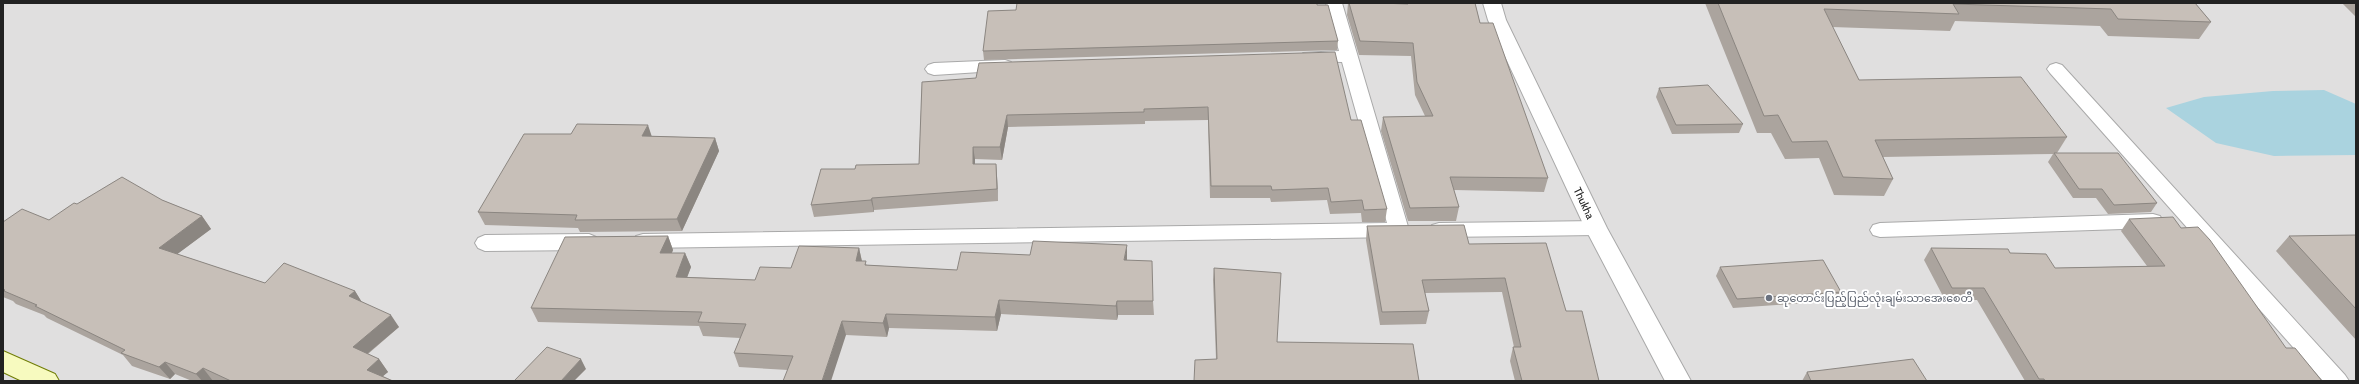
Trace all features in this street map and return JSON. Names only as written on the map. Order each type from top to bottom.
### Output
[{"type":"main road","points":[[14,371],[46,381]]},
{"type":"street","name":"Thukha","points":[[1494,12],[1596,228],[1678,381]]},
{"type":"lane","points":[[1334,3],[1349,56],[1412,230]]},
{"type":"lane","points":[[1293,58],[1349,56]]},
{"type":"lane","points":[[934,68],[1022,66]]},
{"type":"lane","points":[[2056,69],[2337,381]]},
{"type":"lane","points":[[1880,230],[2191,220]]},
{"type":"lane","points":[[485,244],[1596,228]]},
{"type":"shaded area","points":[[3,3],[2356,3],[2356,381],[3,381]]},
{"type":"water","points":[[2324,90],[2356,104],[2356,155],[2274,156],[2216,143],[2166,108],[2204,97],[2273,91]]},
{"type":"building","points":[[1017,3],[1317,3],[1317,5],[1328,5],[1338,41],[983,51],[988,11],[1016,10]]},
{"type":"building","points":[[1349,3],[1475,3],[1480,23],[1493,23],[1548,178],[1450,177],[1459,207],[1410,208],[1383,117],[1433,116],[1417,82],[1413,43],[1360,41]]},
{"type":"building","points":[[1718,3],[2195,3],[2211,22],[2118,19],[2111,9],[1953,4],[1959,14],[1824,9],[1859,80],[2021,77],[2067,137],[1875,140],[1893,179],[1843,177],[1827,141],[1792,142],[1778,115],[1764,116]]},
{"type":"building","points":[[1335,52],[1351,120],[1361,120],[1387,209],[1364,210],[1362,200],[1331,202],[1328,188],[1272,190],[1271,186],[1211,186],[1208,107],[1144,109],[1144,112],[1007,115],[1000,147],[973,147],[973,164],[996,164],[997,189],[872,198],[871,200],[811,205],[821,169],[855,169],[856,165],[919,164],[922,82],[976,78],[979,63]]},
{"type":"building","points":[[1708,85],[1743,124],[1676,125],[1659,88]]},
{"type":"building","points":[[577,124],[648,125],[642,136],[715,138],[677,219],[575,220],[577,215],[478,212],[524,134],[571,134]]},
{"type":"building","points":[[2054,153],[2118,153],[2157,203],[2114,205],[2102,189],[2079,189]]},
{"type":"building","points":[[122,177],[162,200],[202,216],[159,248],[265,283],[284,263],[355,291],[349,296],[391,315],[353,347],[379,359],[367,370],[393,381],[231,381],[203,368],[196,374],[165,362],[159,367],[121,353],[125,350],[35,306],[37,305],[4,291],[3,222],[22,209],[49,220],[74,203],[77,204]]},
{"type":"building","points":[[2173,217],[2181,228],[2198,227],[2210,240],[2286,348],[2295,348],[2322,381],[2045,381],[2044,379],[2039,379],[1984,288],[1952,288],[1931,248],[2008,249],[2010,253],[2046,254],[2055,268],[2165,266],[2129,219]]},
{"type":"building","points":[[1464,225],[1469,244],[1546,243],[1566,311],[1582,311],[1599,381],[1522,381],[1513,347],[1521,347],[1505,278],[1422,280],[1429,311],[1382,312],[1367,226]]},
{"type":"building","points":[[2356,235],[2356,309],[2289,236]]},
{"type":"building","points":[[668,236],[660,253],[685,253],[676,277],[755,280],[760,267],[791,268],[799,246],[859,248],[856,261],[866,261],[865,265],[957,270],[961,252],[1030,255],[1033,241],[1127,245],[1124,260],[1152,261],[1153,301],[1117,301],[1116,306],[999,300],[995,317],[886,314],[883,323],[842,321],[822,381],[783,381],[793,356],[734,353],[746,324],[698,322],[702,312],[531,308],[565,237]]},
{"type":"building","points":[[1823,260],[1841,292],[1737,299],[1720,267]]},
{"type":"building","points":[[1214,268],[1281,273],[1277,342],[1413,344],[1419,381],[1194,381],[1195,360],[1217,359]]},
{"type":"building","points":[[547,347],[581,359],[561,381],[514,381]]},
{"type":"building","points":[[1913,359],[1927,381],[1811,381],[1807,372]]},
{"type":"place","name":"ဆုတောင်းပြည့်ပြည်လုံးချမ်းသာအေးစေတီ","points":[[1769,298]]}]
